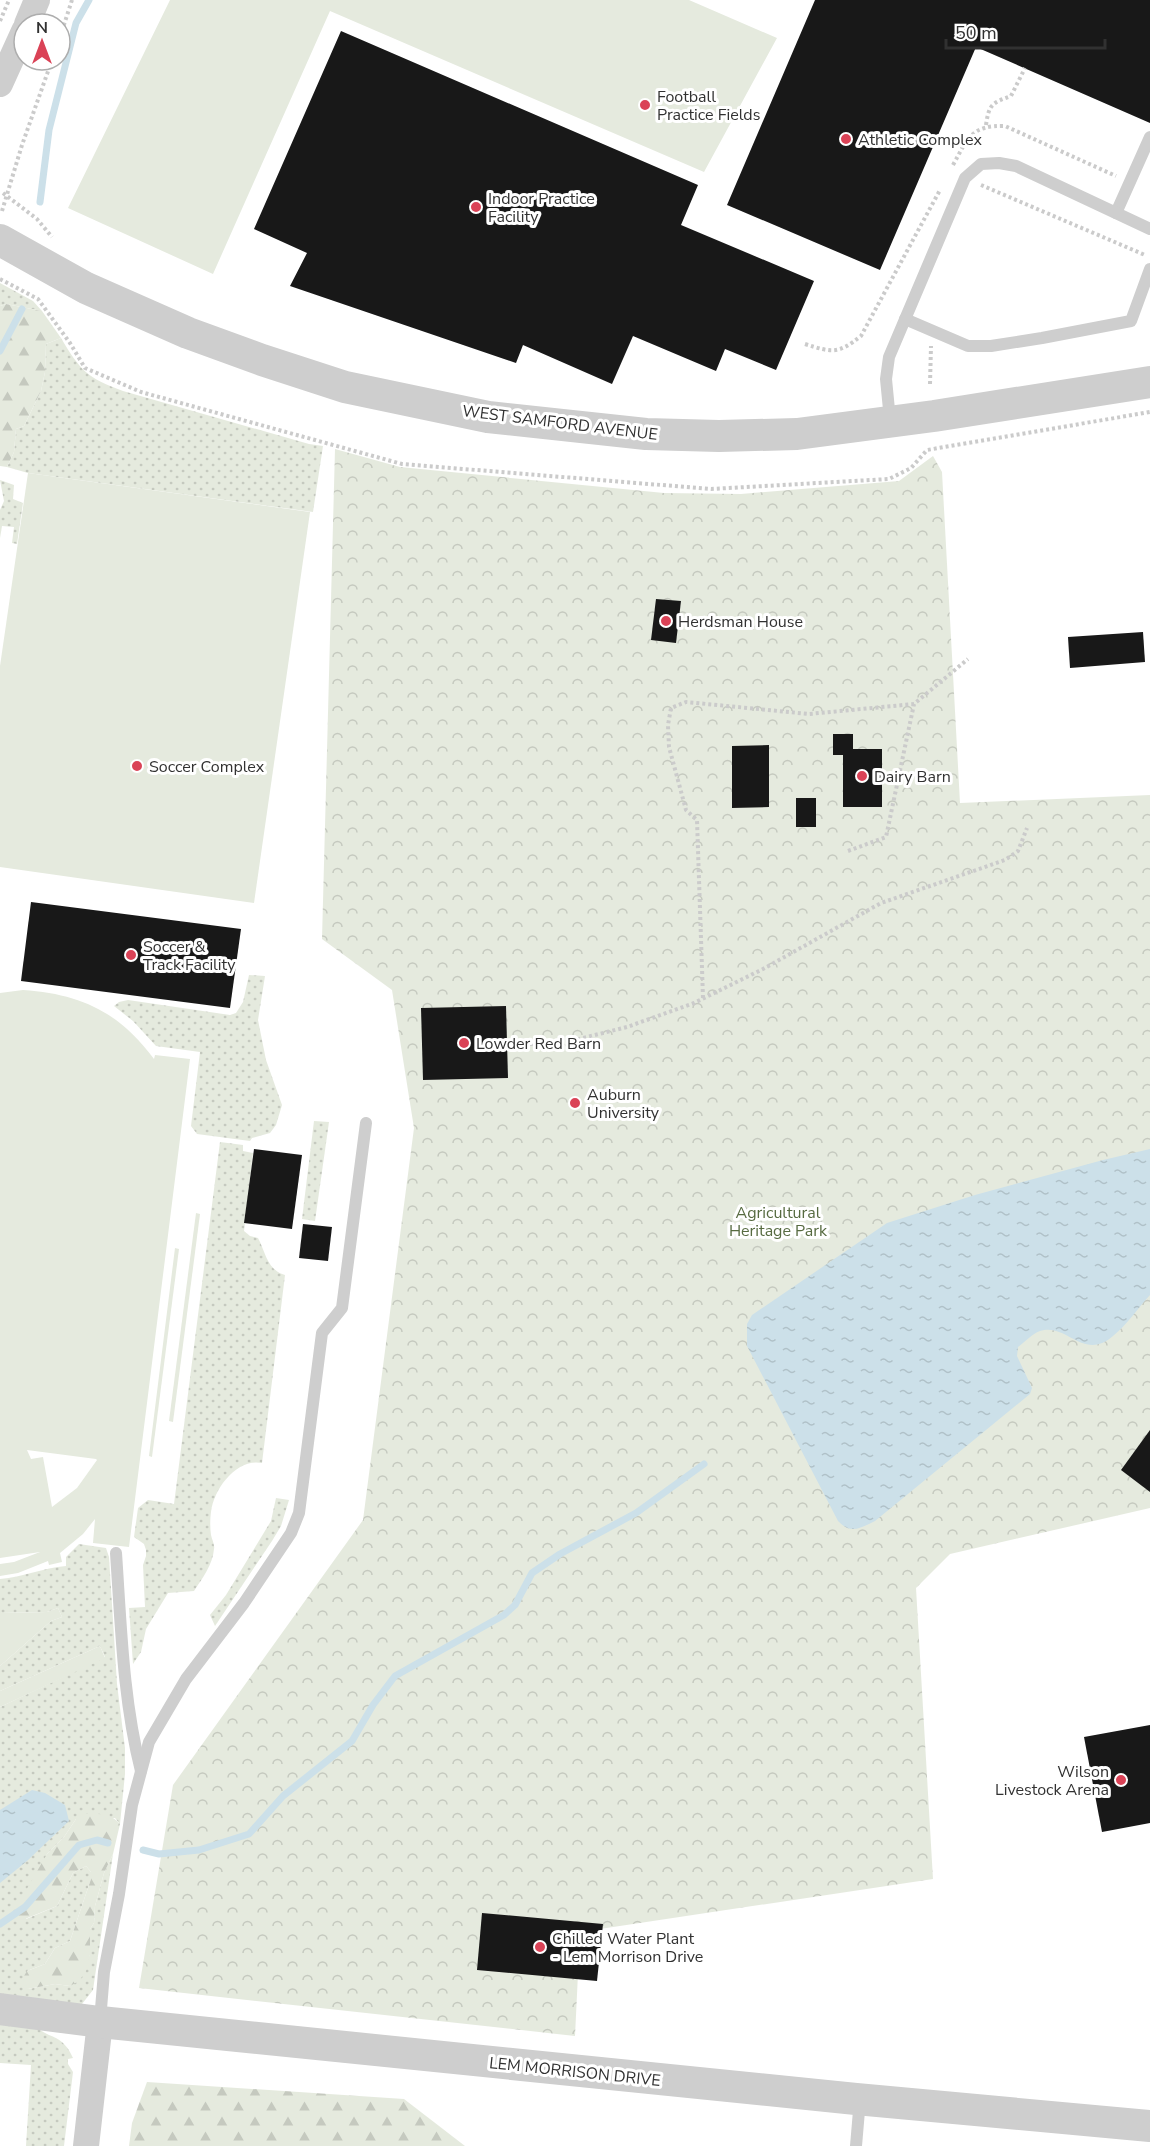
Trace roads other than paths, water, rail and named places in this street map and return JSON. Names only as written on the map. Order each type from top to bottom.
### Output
[{"type":"street","points":[[0,84],[12,58]]},
{"type":"street","name":"WEST SAMFORD AVENUE","points":[[1,225],[86,288],[188,333],[345,387],[488,417],[646,434],[719,436],[798,434],[1150,382]]},
{"type":"street","name":"LEM MORRISON DRIVE","points":[[0,2009],[100,2022],[1150,2126]]},
{"type":"street","points":[[86,2146],[100,2022]]},
{"type":"lane","points":[[1116,213],[1150,137]]},
{"type":"lane","points":[[890,421],[885,379],[889,357],[965,178],[981,164],[999,163],[1016,166],[1150,229]]},
{"type":"lane","points":[[905,319],[968,346],[991,346],[1131,321],[1150,269]]},
{"type":"lane","points":[[100,2022],[104,1972],[119,1894],[132,1806],[149,1742],[186,1679],[250,1594],[291,1533],[299,1513],[322,1333],[342,1308],[366,1123]]},
{"type":"lane","points":[[116,1553],[132,1737],[141,1772]]},
{"type":"lane","points":[[856,2146],[860,2099]]},
{"type":"water","points":[[1150,1149],[1150,1295],[1123,1327],[1102,1343],[1093,1345],[1084,1343],[1050,1330],[1040,1331],[1031,1336],[1018,1347],[1017,1356],[1032,1388],[1030,1394],[875,1521],[851,1529],[838,1521],[747,1346],[747,1324],[752,1315],[887,1223],[975,1195]]},
{"type":"water","points":[[32,1790],[45,1793],[65,1805],[69,1821],[0,1883],[0,1810]]},
{"type":"waterway","points":[[40,202],[49,130],[76,23],[89,0]]},
{"type":"waterway","points":[[0,351],[22,309]]},
{"type":"waterway","points":[[143,1850],[159,1854],[199,1850],[249,1834],[283,1796],[352,1741],[373,1705],[395,1676],[504,1615],[515,1605],[532,1573],[560,1554],[636,1513],[704,1464]]},
{"type":"waterway","points":[[0,1924],[25,1907],[79,1845],[97,1840],[108,1843]]},
{"type":"place","name":"Football Practice Fields","points":[[645,105]]},
{"type":"place","name":"Athletic Complex","points":[[846,139]]},
{"type":"place","name":"Indoor Practice Facility","points":[[476,207]]},
{"type":"place","name":"Herdsman House","points":[[666,621]]},
{"type":"place","name":"Soccer Complex","points":[[137,766]]},
{"type":"place","name":"Dairy Barn","points":[[862,776]]},
{"type":"place","name":"Soccer & Track Facility","points":[[131,955]]},
{"type":"place","name":"Lowder Red Barn","points":[[464,1043]]},
{"type":"place","name":"Auburn University","points":[[575,1103]]},
{"type":"place","name":"Wilson Livestock Arena","points":[[1121,1780]]},
{"type":"place","name":"Chilled Water Plant - Lem Morrison Drive","points":[[540,1947]]},
{"type":"park label","name":"Agricultural Heritage Park","points":[[778,1221]]}]
